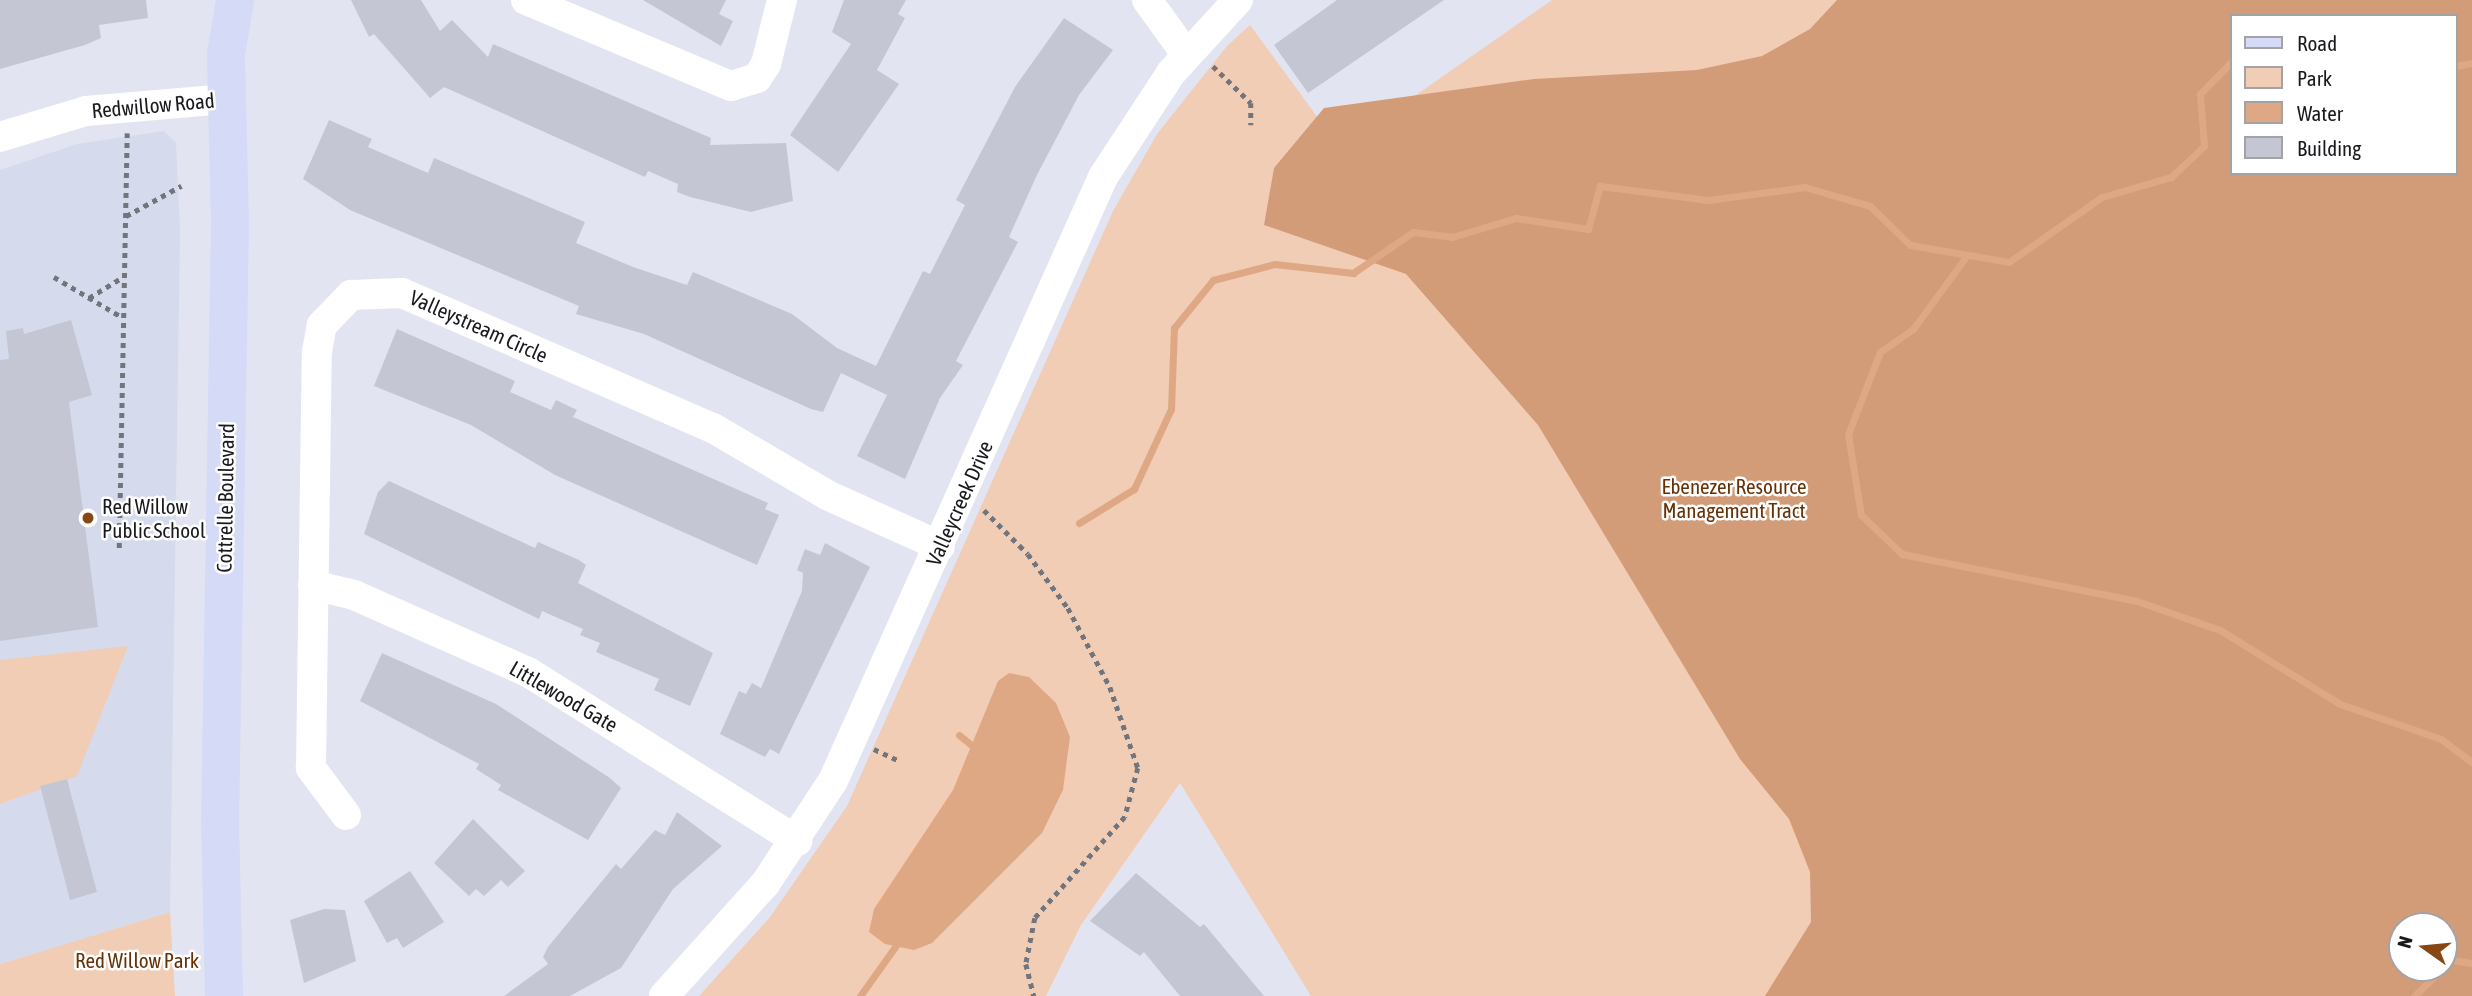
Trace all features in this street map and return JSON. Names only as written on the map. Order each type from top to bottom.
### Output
[{"type":"main road","name":"Cottrelle Boulevard","points":[[224,996],[227,99],[235,0]]},
{"type":"street","points":[[526,0],[731,86],[757,78],[766,64],[782,0]]},
{"type":"street","points":[[1147,0],[1198,58]]},
{"type":"street","name":"Valleycreek Drive","points":[[664,996],[797,841],[855,741],[1102,177],[1198,58],[1222,5]]},
{"type":"street","name":"Redwillow Road","points":[[0,137],[97,109],[227,99]]},
{"type":"street","name":"Valleystream Circle","points":[[346,815],[311,768],[313,585],[322,325],[335,307],[373,290],[402,293],[713,428],[827,495],[940,546]]},
{"type":"street","name":"Littlewood Gate","points":[[313,585],[354,595],[527,671],[797,841]]},
{"type":"path","points":[[1198,58],[1251,103],[1251,125]]},
{"type":"path","points":[[119,548],[127,131]]},
{"type":"path","points":[[125,217],[181,186]]},
{"type":"path","points":[[54,277],[122,317]]},
{"type":"path","points":[[89,298],[123,277]]},
{"type":"path","points":[[981,508],[1028,554],[1068,608],[1129,731],[1138,768],[1125,817],[1035,918],[1026,964],[1034,996]]},
{"type":"path","points":[[874,748],[898,760]]},
{"type":"shaded area","name":"Red Willow Public School","points":[[164,131],[176,143],[180,231],[170,912],[0,964],[0,170],[77,144]]},
{"type":"green space","name":"Ebenezer Resource Management Tract","points":[[1552,0],[2472,0],[2472,996],[1311,996],[1180,783],[1081,925],[1046,996],[699,996],[770,917],[847,806],[1113,211],[1157,134],[1227,46],[1250,25],[1340,148]]},
{"type":"green space","name":"Ebenezer Resource Management Tract","points":[[1837,0],[2472,0],[2472,996],[1765,996],[1811,922],[1810,872],[1789,819],[1740,759],[1538,425],[1406,274],[1264,225],[1274,168],[1324,108],[1534,79],[1697,70],[1762,56],[1810,29]]},
{"type":"green space","points":[[128,646],[77,776],[0,804],[0,660]]},
{"type":"green space","name":"Red Willow Park","points":[[170,912],[175,996],[0,996],[0,964]]},
{"type":"water","points":[[1009,673],[1029,677],[1056,703],[1070,737],[1063,790],[1042,833],[932,943],[914,950],[885,944],[869,932],[874,909],[953,790],[998,681]]},
{"type":"building","points":[[0,0],[146,0],[148,18],[99,25],[101,38],[0,69]]},
{"type":"building","points":[[351,0],[421,0],[440,31],[452,20],[488,57],[493,44],[711,138],[710,145],[786,143],[793,201],[751,212],[690,197],[677,192],[678,184],[648,171],[645,177],[444,87],[430,98],[374,34],[369,37]]},
{"type":"building","points":[[643,0],[726,0],[719,14],[733,21],[721,46]]},
{"type":"building","points":[[844,0],[906,0],[898,14],[905,18],[877,70],[899,84],[838,172],[790,135],[851,44],[832,32]]},
{"type":"building","points":[[1337,0],[1444,0],[1308,93],[1274,45]]},
{"type":"building","points":[[1064,18],[1113,50],[1079,95],[1037,175],[1009,237],[1018,242],[956,361],[963,365],[940,398],[905,479],[857,456],[887,395],[841,373],[823,412],[811,409],[644,334],[576,314],[579,306],[350,210],[303,179],[329,120],[372,139],[368,147],[428,173],[434,158],[585,222],[576,243],[633,267],[687,285],[693,272],[792,314],[837,348],[876,366],[923,271],[930,274],[965,205],[956,200],[1015,87]]},
{"type":"building","points":[[71,320],[92,395],[69,402],[98,627],[0,641],[0,360],[9,359],[6,331],[23,328],[24,334]]},
{"type":"building","points":[[397,329],[515,381],[510,392],[551,410],[556,400],[577,410],[573,417],[768,503],[765,509],[779,515],[757,565],[555,475],[471,425],[374,386]]},
{"type":"building","points":[[389,481],[535,548],[538,542],[579,560],[586,565],[578,583],[713,653],[690,706],[654,690],[659,679],[596,652],[600,643],[580,635],[583,629],[542,611],[539,619],[364,534],[378,492]]},
{"type":"building","points":[[825,543],[870,567],[779,754],[770,749],[765,757],[720,734],[739,691],[746,694],[752,683],[761,688],[802,591],[803,573],[797,570],[805,549],[820,555]]},
{"type":"building","points":[[382,653],[496,704],[610,778],[621,788],[588,840],[498,790],[501,785],[476,769],[479,764],[360,701]]},
{"type":"building","points":[[67,779],[97,892],[70,900],[40,786]]},
{"type":"building","points":[[677,812],[722,846],[673,889],[621,968],[570,996],[504,996],[548,964],[543,957],[548,947],[616,864],[621,869],[655,830],[665,835]]},
{"type":"building","points":[[473,819],[525,871],[508,887],[501,880],[484,896],[476,889],[469,896],[434,863]]},
{"type":"building","points":[[410,871],[444,922],[403,948],[397,938],[387,943],[364,901]]},
{"type":"building","points":[[1136,873],[1200,927],[1204,924],[1264,996],[1180,996],[1144,952],[1140,956],[1090,921]]},
{"type":"building","points":[[324,909],[345,910],[356,961],[304,983],[290,920]]},
{"type":"waterway","points":[[1079,523],[1134,489],[1171,409],[1174,328],[1213,280],[1275,264],[1353,273],[1413,232],[1452,237],[1516,218],[1588,229],[1600,186],[1708,200],[1805,187],[1870,206],[1910,245],[2009,262],[2102,197],[2171,177],[2204,146],[2200,94],[2230,63]]},
{"type":"waterway","points":[[2458,66],[2472,63]]},
{"type":"waterway","points":[[1965,258],[1913,329],[1880,352],[1848,434],[1861,515],[1902,554],[2137,601],[2220,630],[2340,704],[2441,739],[2472,762]]},
{"type":"waterway","points":[[959,735],[979,751]]},
{"type":"waterway","points":[[860,996],[900,940]]},
{"type":"waterway","points":[[2458,961],[2472,963]]},
{"type":"waterway","points":[[2414,996],[2428,982]]},
{"type":"place","name":"Red Willow Public School","points":[[88,518]]}]
